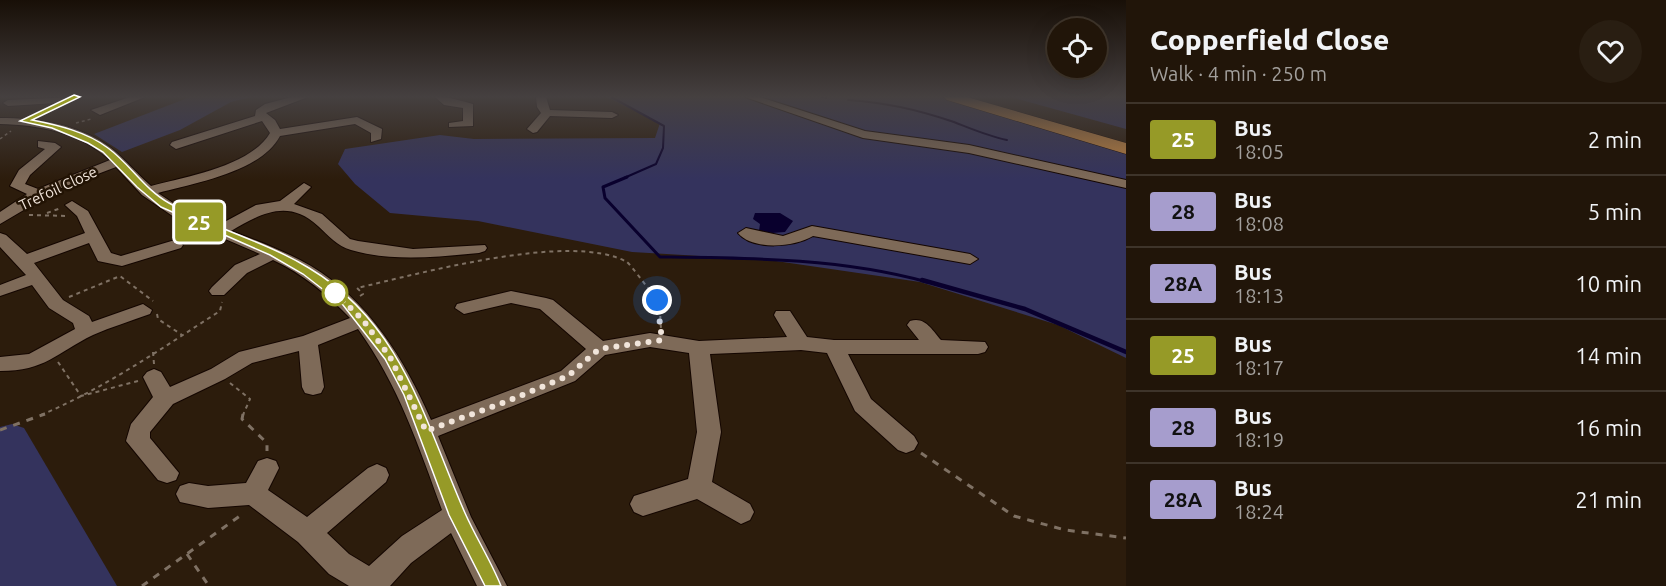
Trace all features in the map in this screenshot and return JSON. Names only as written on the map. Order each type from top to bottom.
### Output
[{"type":"highway","points":[[1045,124],[1126,148]]},
{"type":"highway","points":[[1066,124],[1126,143]]},
{"type":"highway","points":[[1085,124],[1126,137]]},
{"type":"street","points":[[29,124],[56,141],[91,142],[118,162],[147,192],[172,209],[274,253],[307,271],[347,303],[363,320],[390,357],[426,431],[458,515],[492,586]]},
{"type":"street","points":[[176,145],[210,137],[241,124]]},
{"type":"street","points":[[147,192],[240,162],[265,150],[275,139],[276,133],[272,124]]},
{"type":"street","points":[[276,133],[337,124]]},
{"type":"street","points":[[365,124],[378,132],[375,139]]},
{"type":"street","points":[[453,125],[463,124]]},
{"type":"street","points":[[533,129],[537,124]]},
{"type":"street","points":[[834,124],[863,134],[969,148],[1126,184]]},
{"type":"street","points":[[40,194],[20,188],[17,184],[24,173],[56,141]]},
{"type":"street","name":"Trefoil Close","points":[[4,216],[40,194],[73,178],[118,162]]},
{"type":"street","points":[[284,205],[304,187]]},
{"type":"street","points":[[215,229],[261,208],[284,205],[317,217],[345,242],[356,246],[413,254],[479,248]]},
{"type":"street","points":[[81,207],[92,236],[104,257],[122,261],[175,245]]},
{"type":"street","points":[[746,233],[756,238],[783,240],[797,239],[812,231],[970,259]]},
{"type":"street","points":[[24,261],[92,236]]},
{"type":"street","points":[[0,238],[24,261],[55,303],[82,321],[85,331]]},
{"type":"street","points":[[217,293],[241,269],[274,253]]},
{"type":"street","points":[[0,291],[36,277]]},
{"type":"street","points":[[464,308],[511,297],[546,304],[599,349]]},
{"type":"street","points":[[0,364],[27,362],[51,354],[85,331],[152,308]]},
{"type":"street","points":[[783,315],[801,343]]},
{"type":"street","points":[[167,473],[138,441],[139,430],[165,398],[218,374],[246,357],[308,342],[363,320]]},
{"type":"street","points":[[916,325],[934,345]]},
{"type":"street","points":[[426,431],[568,376],[599,349],[662,340],[699,348],[801,343],[834,347],[934,345],[978,347]]},
{"type":"street","points":[[308,342],[313,387]]},
{"type":"street","points":[[834,347],[864,405],[906,443]]},
{"type":"street","points":[[699,348],[709,432],[699,487]]},
{"type":"street","points":[[154,377],[165,398]]},
{"type":"street","points":[[257,497],[267,468]]},
{"type":"street","points":[[308,533],[378,475]]},
{"type":"street","points":[[643,504],[699,487],[741,512]]},
{"type":"street","points":[[189,494],[208,497],[257,497],[308,533],[339,564],[373,585],[392,560],[414,541],[458,515]]},
{"type":"path","points":[[56,141],[83,124]]},
{"type":"path","points":[[4,216],[44,214],[81,207]]},
{"type":"path","points":[[44,214],[60,217],[81,207]]},
{"type":"path","points":[[175,245],[215,229]]},
{"type":"path","points":[[356,298],[363,294],[357,288],[505,259],[564,250],[605,254],[626,261],[638,272],[648,295],[657,300],[662,340]]},
{"type":"path","points":[[55,303],[120,276],[152,308],[158,319],[182,335]]},
{"type":"path","points":[[0,430],[27,423],[81,396],[182,335],[220,311],[217,293]]},
{"type":"path","points":[[81,396],[154,377],[153,352]]},
{"type":"path","points":[[51,354],[81,396]]},
{"type":"path","points":[[218,374],[250,399],[244,409],[242,419],[267,443],[267,468]]},
{"type":"path","points":[[906,443],[1014,516],[1065,530],[1126,538]]},
{"type":"path","points":[[142,586],[187,554],[257,497]]},
{"type":"path","points":[[187,554],[209,586]]},
{"type":"shaded area","points":[[119,124],[190,124],[122,152],[94,134]]},
{"type":"shaded area","points":[[660,124],[1032,124],[1126,152],[1126,358],[1058,325],[920,282],[769,260],[632,252],[478,221],[390,213],[355,184],[338,164],[345,149],[440,135],[474,139],[655,138]]},
{"type":"shaded area","points":[[1109,124],[1126,124],[1126,129]]},
{"type":"shaded area","points":[[755,213],[780,213],[793,221],[785,232],[759,231],[760,224],[753,219]]},
{"type":"shaded area","points":[[12,424],[24,428],[117,586],[0,586],[0,427]]},
{"type":"waterway","points":[[624,178],[656,164],[663,148],[664,126],[661,124]]},
{"type":"waterway","points":[[960,124],[1007,140]]},
{"type":"waterway","points":[[627,177],[603,187],[605,198],[660,257],[760,259],[828,264],[861,268],[927,282]]},
{"type":"waterway","points":[[922,280],[1025,309],[1126,352]]},
{"type":"bus line","name":"25","points":[[45,124],[76,134],[106,150],[147,192],[164,205],[274,253],[307,271],[347,303],[363,320],[390,357],[411,395],[458,515],[492,586]]},
{"type":"route","points":[[335,293],[363,320],[390,357],[411,395],[426,431],[568,376],[599,349],[662,340],[657,300]]}]
